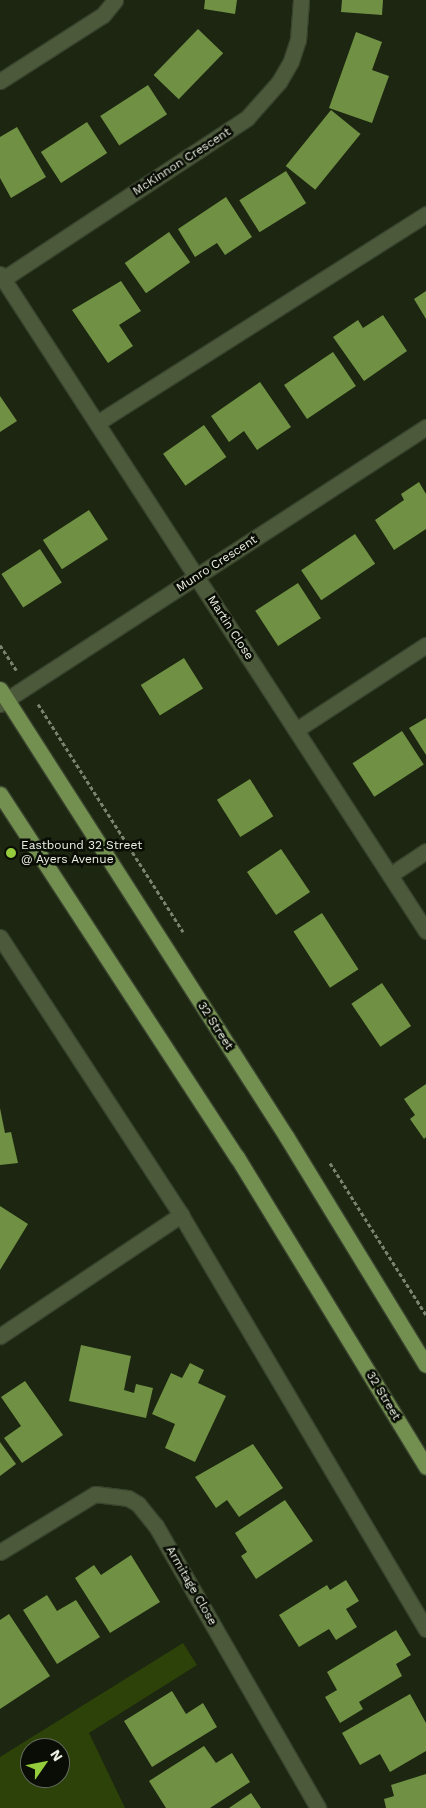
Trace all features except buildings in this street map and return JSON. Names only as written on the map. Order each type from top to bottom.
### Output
[{"type":"main road","name":"32 Street","points":[[2,698],[286,1136],[426,1365]]},
{"type":"main road","name":"32 Street","points":[[0,794],[237,1157],[426,1467]]},
{"type":"street","points":[[0,81],[103,16],[115,0]]},
{"type":"street","name":"McKinnon Crescent","points":[[2,277],[247,118],[279,82],[291,61],[298,40],[301,0]]},
{"type":"street","points":[[97,423],[426,214]]},
{"type":"street","name":"Martin Close","points":[[2,277],[426,931]]},
{"type":"street","name":"Munro Crescent","points":[[2,698],[196,577],[426,427]]},
{"type":"street","points":[[296,730],[426,645]]},
{"type":"street","points":[[390,875],[426,851]]},
{"type":"street","points":[[0,937],[181,1215],[426,1629]]},
{"type":"street","points":[[0,1336],[181,1215]]},
{"type":"street","name":"Armitage Close","points":[[0,1552],[95,1494],[128,1498],[138,1504],[156,1526],[318,1808]]},
{"type":"path","points":[[0,646],[13,666]]},
{"type":"green space","points":[[183,1643],[197,1665],[89,1733],[125,1808],[0,1808],[0,1757],[20,1745],[20,1788],[70,1788],[70,1738],[30,1738]]},
{"type":"place","name":"Eastbound 32 Street @ Ayers Avenue","points":[[11,853]]}]
